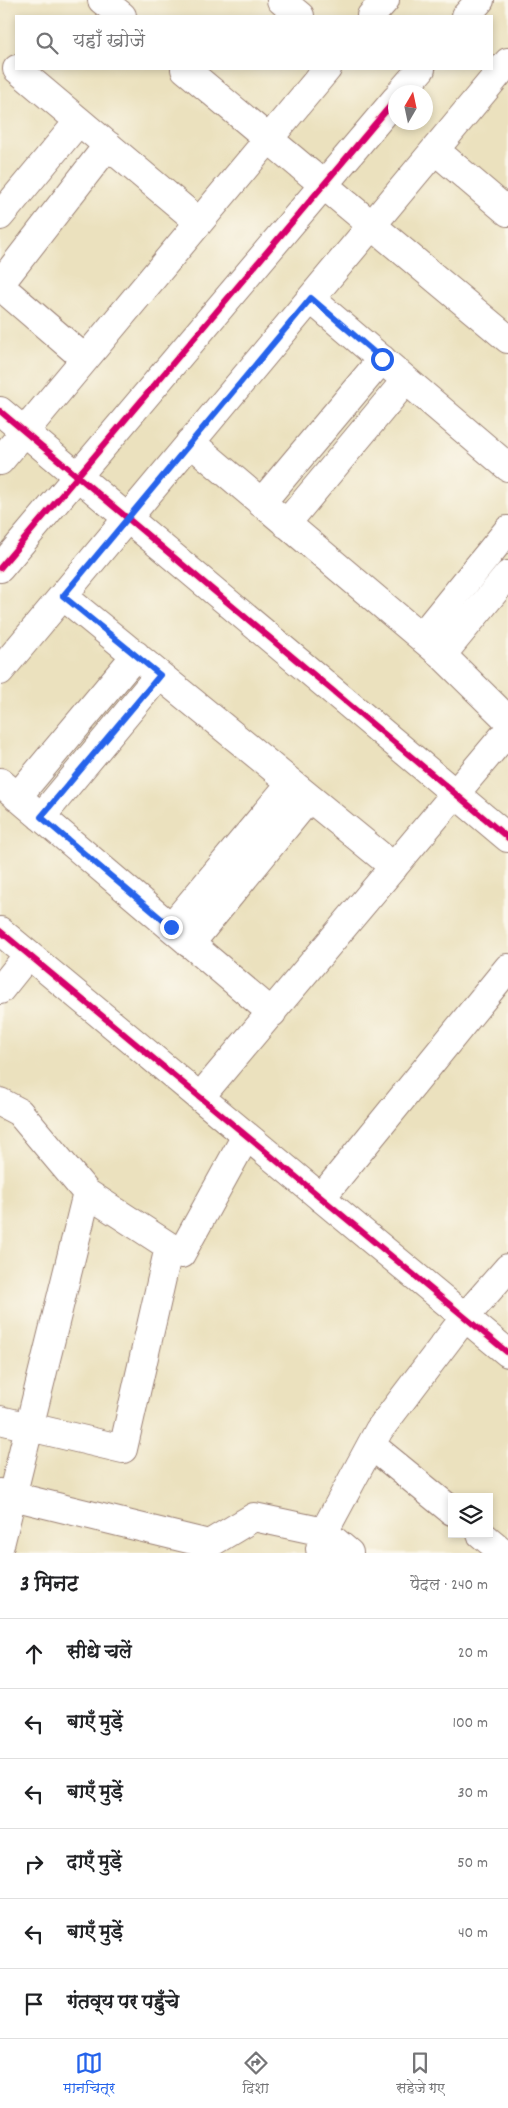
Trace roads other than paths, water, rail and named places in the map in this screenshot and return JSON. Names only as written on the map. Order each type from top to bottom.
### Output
[{"type":"street","points":[[102,0],[121,15]]},
{"type":"street","points":[[281,0],[299,15]]},
{"type":"street","points":[[372,15],[384,0]]},
{"type":"street","points":[[467,15],[480,0]]},
{"type":"street","points":[[0,55],[15,68]]},
{"type":"street","points":[[0,671],[508,62]]},
{"type":"street","points":[[17,70],[199,222]]},
{"type":"street","points":[[186,70],[508,338]]},
{"type":"street","points":[[0,461],[326,70]]},
{"type":"street","points":[[407,85],[420,70]]},
{"type":"street","points":[[0,568],[388,109]]},
{"type":"street","points":[[0,216],[79,122]]},
{"type":"street","points":[[86,359],[0,285],[108,145]]},
{"type":"street","points":[[434,150],[508,212]]},
{"type":"street","points":[[311,298],[508,467]]},
{"type":"street","points":[[261,503],[382,359]]},
{"type":"street","points":[[286,524],[406,380]]},
{"type":"street","points":[[0,412],[508,838]]},
{"type":"street","points":[[190,442],[422,637],[508,720]]},
{"type":"street","points":[[422,637],[508,530]]},
{"type":"street","points":[[442,655],[508,575]]},
{"type":"street","points":[[63,596],[394,867]]},
{"type":"street","points":[[136,655],[9,790],[272,1013]]},
{"type":"street","points":[[41,817],[160,675]]},
{"type":"street","points":[[200,1097],[508,731]]},
{"type":"street","points":[[181,936],[300,790]]},
{"type":"street","points":[[0,931],[508,1353]]},
{"type":"street","points":[[0,990],[28,955]]},
{"type":"street","points":[[320,1198],[508,968]]},
{"type":"street","points":[[0,1102],[19,1112],[87,1194],[181,1254],[246,1136]]},
{"type":"street","points":[[0,1545],[6,1495],[29,1427],[87,1194]]},
{"type":"street","points":[[0,1420],[122,1449],[169,1246]]},
{"type":"street","points":[[322,1543],[379,1430],[465,1317],[508,1268]]},
{"type":"street","points":[[371,1445],[448,1508]]},
{"type":"street","points":[[6,1495],[208,1549],[254,1517],[349,1553]]},
{"type":"street","points":[[486,1538],[504,1553]]}]
